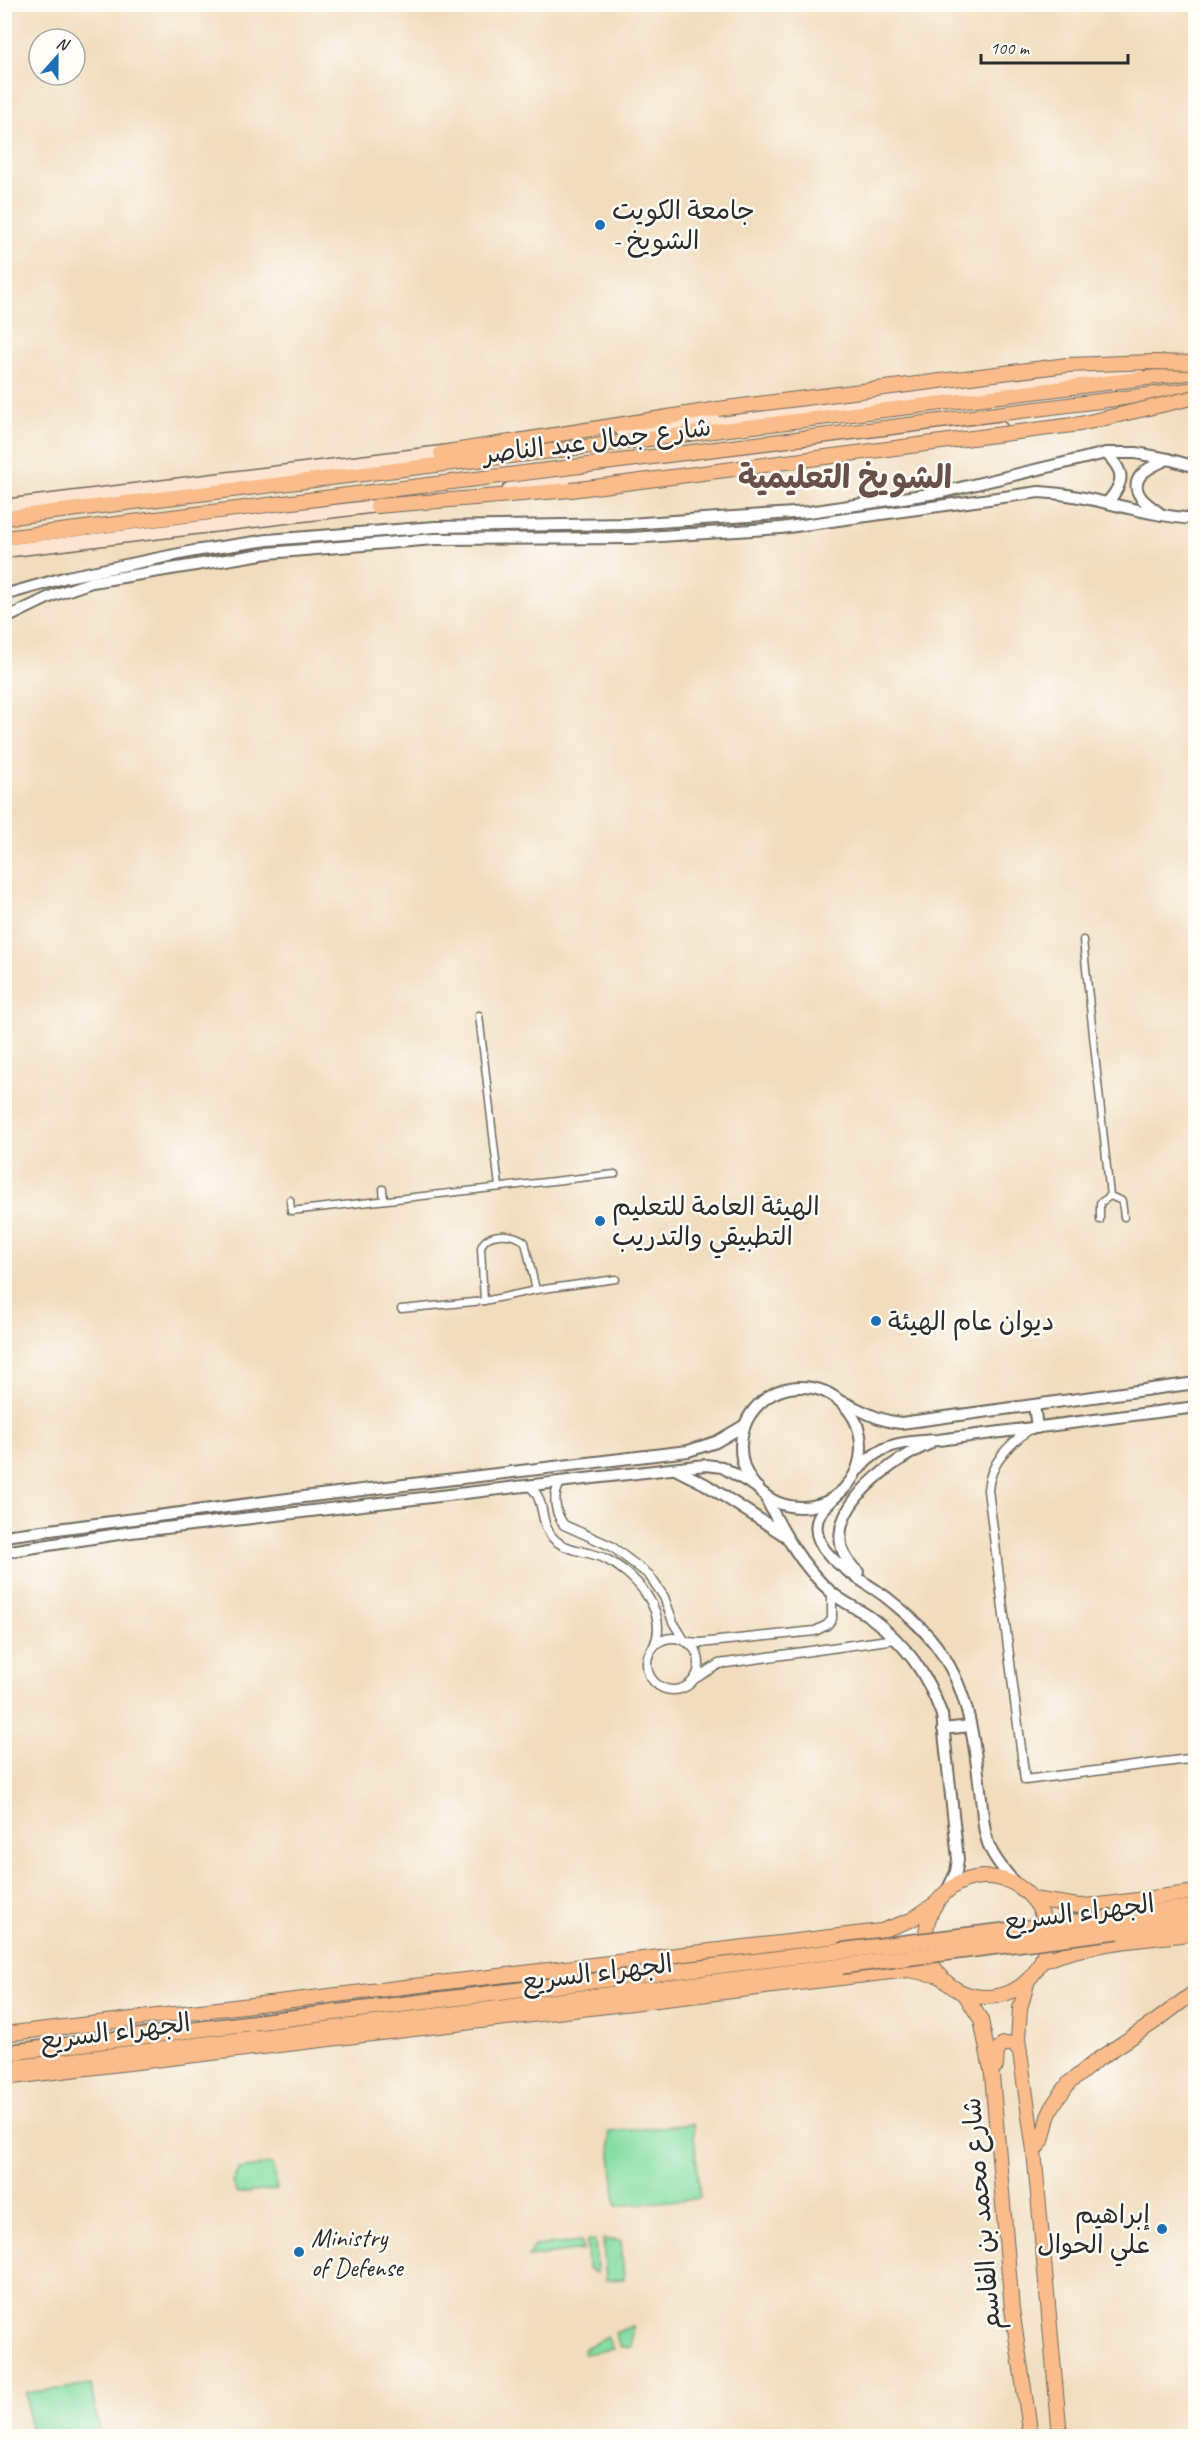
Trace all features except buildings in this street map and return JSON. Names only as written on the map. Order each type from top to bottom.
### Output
[{"type":"highway","name":"الجهراء السريع","points":[[4,2053],[1196,1907]]},
{"type":"highway","name":"الجهراء السريع","points":[[4,2068],[1196,1922]]},
{"type":"main road","points":[[441,453],[718,409],[1067,365],[1196,362]]},
{"type":"main road","points":[[4,506],[1196,362]]},
{"type":"main road","name":"شارع جمال عبد الناصر","points":[[4,518],[1196,372]]},
{"type":"main road","name":"شارع جمال عبد الناصر","points":[[4,538],[1196,389]]},
{"type":"main road","points":[[376,506],[571,490],[1080,424],[1196,397]]},
{"type":"main road","points":[[4,550],[376,506],[1196,403]]},
{"type":"main road","points":[[986,1877],[1007,1880],[1016,1885],[1033,1899],[1044,1918],[1046,1940],[1041,1962],[1019,1988],[998,1996],[986,1997],[964,1993],[951,1986],[941,1976],[929,1957],[926,1946],[927,1923],[936,1903],[947,1891],[965,1880],[986,1877]]},
{"type":"main road","name":"الجهراء السريع","points":[[1033,1899],[1079,1906],[1196,1892]]},
{"type":"main road","name":"الجهراء السريع","points":[[4,2034],[881,1931],[911,1920],[936,1903]]},
{"type":"main road","name":"الجهراء السريع","points":[[1041,1962],[1094,1946],[1196,1934]]},
{"type":"main road","name":"الجهراء السريع","points":[[4,2078],[908,1970],[941,1976]]},
{"type":"main road","points":[[1028,1980],[1017,2026],[1034,2151],[1060,2436]]},
{"type":"main road","points":[[1034,2151],[1042,2141],[1050,2111],[1069,2083],[1097,2060],[1168,2013],[1196,1990]]},
{"type":"main road","name":"شارع محمد بن القاسم","points":[[964,1993],[981,2020],[992,2075],[1012,2309],[1031,2436]]},
{"type":"main road","points":[[992,2075],[1000,2046],[1010,2043],[1020,2052]]},
{"type":"street","points":[[1106,453],[1119,466],[1121,479],[1117,491],[1108,502]]},
{"type":"street","points":[[4,595],[67,577],[194,551],[268,540],[451,526],[628,524],[809,512],[943,492],[1106,453],[1136,453],[1196,467]]},
{"type":"street","points":[[1164,517],[1140,496],[1137,487],[1138,478],[1149,467],[1168,459]]},
{"type":"street","points":[[4,619],[75,587],[125,576],[291,550],[452,539],[631,538],[781,528],[1039,492],[1069,494],[1164,517],[1196,519]]},
{"type":"street","points":[[451,526],[452,539]]},
{"type":"street","points":[[484,526],[484,539]]},
{"type":"street","points":[[1083,940],[1110,1196]]},
{"type":"street","points":[[479,1015],[499,1187]]},
{"type":"street","points":[[290,1200],[291,1211],[615,1174]]},
{"type":"street","points":[[383,1189],[384,1200]]},
{"type":"street","points":[[1110,1196],[1122,1201],[1124,1217]]},
{"type":"street","points":[[1100,1220],[1100,1203],[1110,1196]]},
{"type":"street","points":[[484,1301],[481,1248],[482,1243],[488,1237],[514,1235],[525,1242],[536,1290]]},
{"type":"street","points":[[401,1309],[484,1301],[536,1290],[616,1279]]},
{"type":"street","points":[[947,1891],[956,1872],[958,1860],[942,1715],[934,1696],[920,1666],[895,1639],[869,1617],[832,1593],[784,1535],[761,1491],[748,1475],[741,1444],[745,1425],[764,1400],[780,1391],[798,1387],[816,1389],[887,1422],[901,1423],[1196,1383]]},
{"type":"street","points":[[840,1401],[853,1417],[860,1435],[861,1455],[855,1474]]},
{"type":"street","points":[[1034,1405],[1034,1428]]},
{"type":"street","points":[[884,1596],[835,1562],[823,1547],[818,1531],[819,1517],[869,1456],[901,1443],[1196,1407]]},
{"type":"street","points":[[4,1536],[688,1451],[716,1442],[745,1425]]},
{"type":"street","points":[[1034,1428],[1001,1455],[993,1469],[988,1490],[1025,1780],[1196,1758]]},
{"type":"street","points":[[938,1440],[909,1452],[882,1472],[849,1506],[840,1526],[840,1540],[850,1565],[907,1615],[942,1653],[955,1677],[970,1726],[986,1838],[997,1861],[1016,1885]]},
{"type":"street","points":[[4,1552],[130,1532],[705,1465],[722,1467],[781,1503],[800,1507],[820,1504],[837,1495]]},
{"type":"street","points":[[672,1468],[705,1484],[784,1535]]},
{"type":"street","points":[[550,1469],[556,1483],[555,1502],[564,1525],[611,1546],[648,1575],[664,1597],[673,1622],[685,1641],[693,1647],[699,1662],[696,1678]]},
{"type":"street","points":[[528,1485],[539,1497],[545,1525],[552,1537],[564,1545],[597,1556],[615,1565],[644,1591],[657,1619],[658,1630],[654,1646],[649,1653],[647,1670],[656,1685],[664,1689],[674,1691],[684,1689],[696,1678],[719,1664],[895,1639]]},
{"type":"street","points":[[327,1495],[330,1509]]},
{"type":"street","points":[[654,1646],[668,1639],[700,1643],[815,1631],[827,1625],[832,1619],[832,1593]]},
{"type":"street","points":[[944,1729],[970,1726]]},
{"type":"green space","points":[[693,2124],[700,2198],[616,2206],[609,2132]]},
{"type":"green space","points":[[272,2164],[277,2189],[237,2194],[232,2182],[239,2169]]},
{"type":"green space","points":[[603,2239],[621,2241],[624,2279],[606,2280]]},
{"type":"green space","points":[[587,2240],[595,2241],[597,2273],[588,2269]]},
{"type":"green space","points":[[581,2242],[583,2250],[528,2257],[534,2246]]},
{"type":"green space","points":[[632,2326],[631,2347],[620,2348],[615,2333]]},
{"type":"green space","points":[[607,2337],[613,2349],[584,2354],[583,2349]]},
{"type":"green space","points":[[91,2385],[100,2436],[31,2436],[26,2393]]},
{"type":"place","name":"جامعة الكويت - الشويخ","points":[[600,225]]},
{"type":"place","name":"الهيئة العامة للتعليم التطبيقي والتدريب","points":[[600,1221]]},
{"type":"place","name":"ديوان عام الهيئة","points":[[876,1321]]},
{"type":"place","name":"إبراهيم علي الحوال","points":[[1162,2229]]},
{"type":"place","name":"Ministry of Defense","points":[[299,2252]]},
{"type":"district","name":"الشويخ التعليمية","points":[[845,477]]}]
